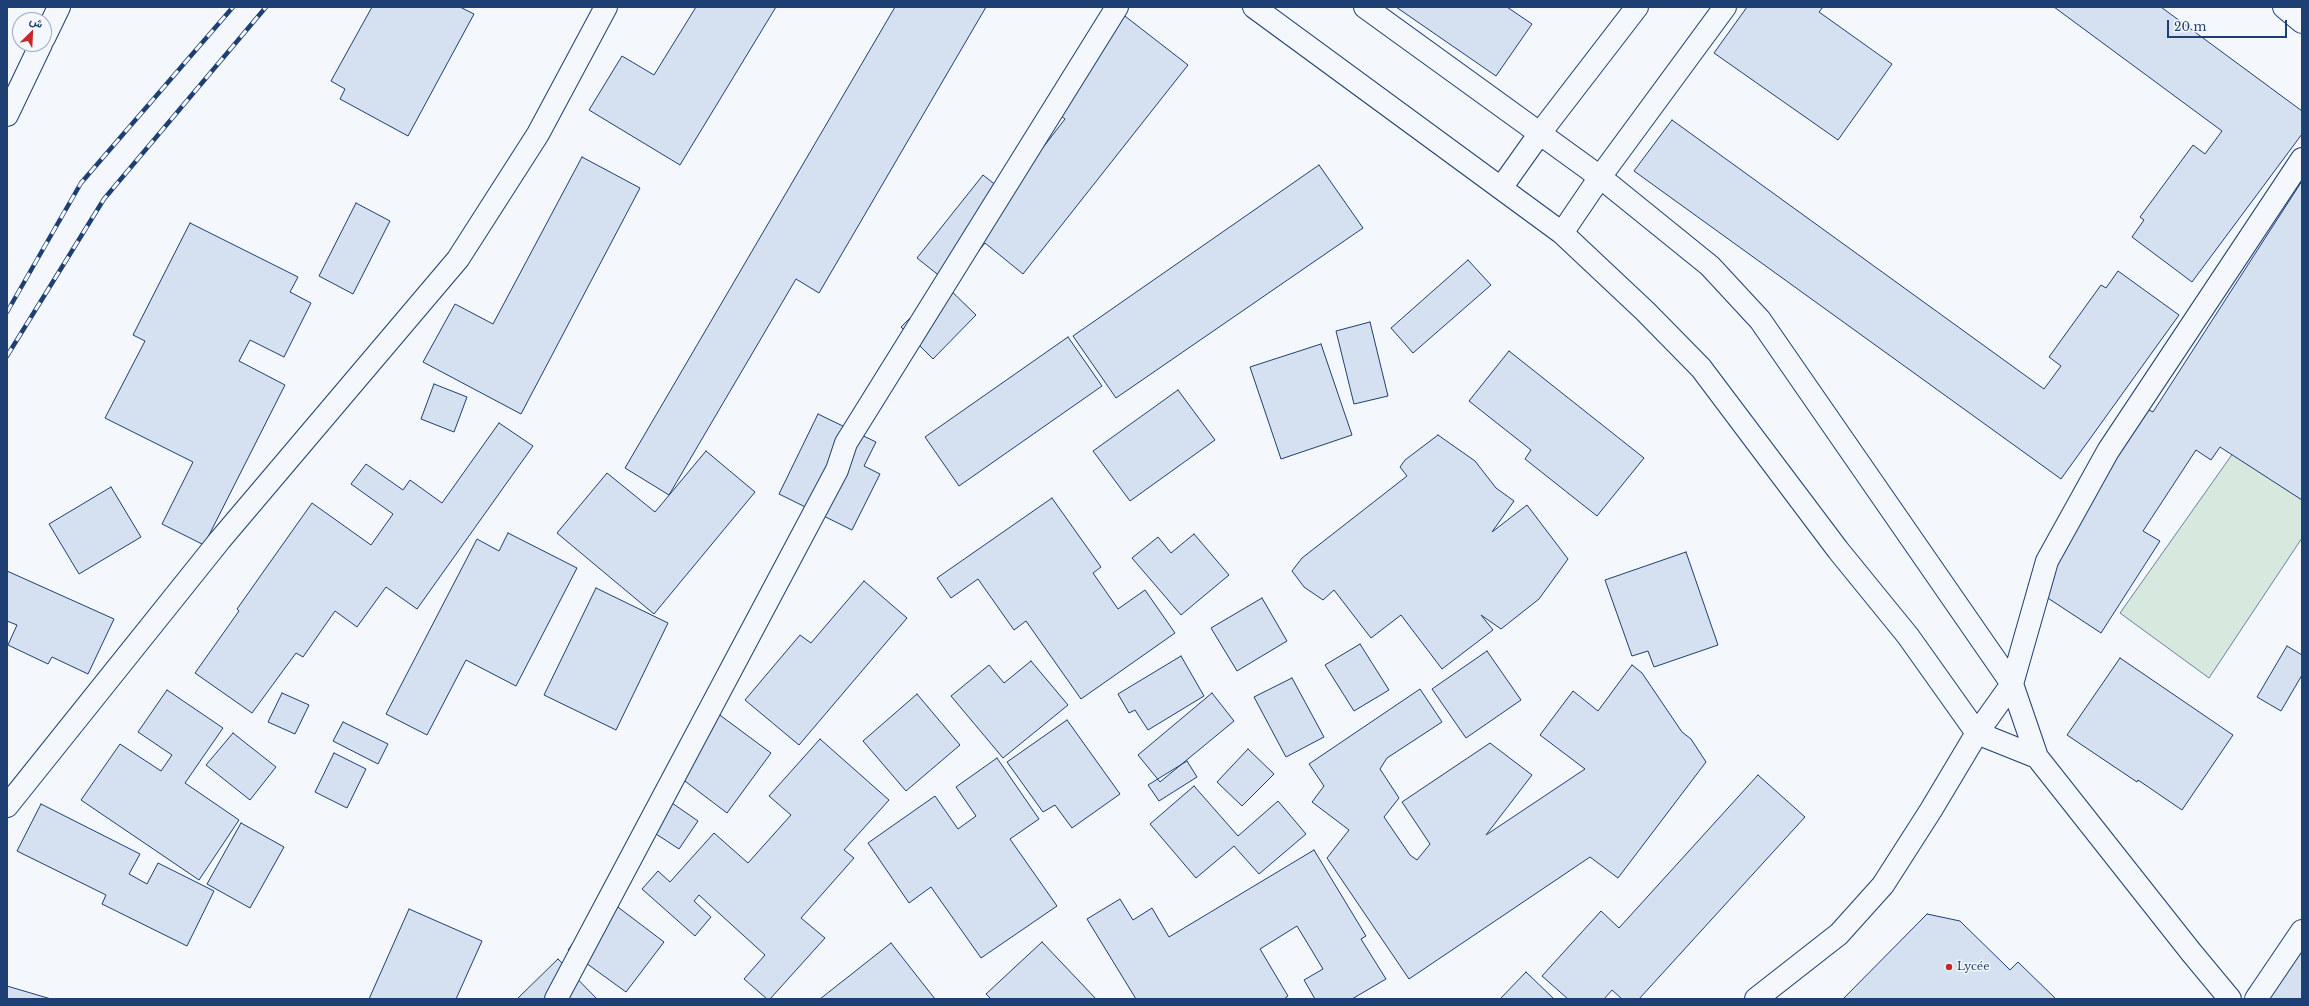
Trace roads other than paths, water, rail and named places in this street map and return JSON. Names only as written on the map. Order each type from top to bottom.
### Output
[{"type":"street","points":[[52,21],[59,7]]},
{"type":"street","points":[[7,806],[220,540],[458,259],[538,134],[606,7]]},
{"type":"street","points":[[556,999],[836,470],[846,443],[1117,7]]},
{"type":"street","points":[[1254,7],[1562,233],[1645,311],[1701,368],[1838,550],[1908,636],[1977,733],[2037,757]]},
{"type":"street","points":[[1365,7],[1600,177],[1710,266],[1760,320],[2012,684],[2037,757],[2186,946],[2230,999]]},
{"type":"street","points":[[1501,188],[1540,133],[1637,7]]},
{"type":"street","points":[[1562,233],[1600,177],[1725,7]]},
{"type":"street","points":[[2284,7],[2302,22]]},
{"type":"street","points":[[7,115],[37,52]]},
{"type":"street","points":[[1756,999],[1839,934],[1883,885],[1931,810],[1977,733],[2012,684],[2047,561],[2108,451],[2302,159]]},
{"type":"street","points":[[2256,999],[2302,931]]},
{"type":"railway","points":[[7,312],[81,183],[233,7]]},
{"type":"railway","points":[[7,356],[104,199],[266,7]]},
{"type":"place","name":"Lycée","points":[[1949,967]]}]
